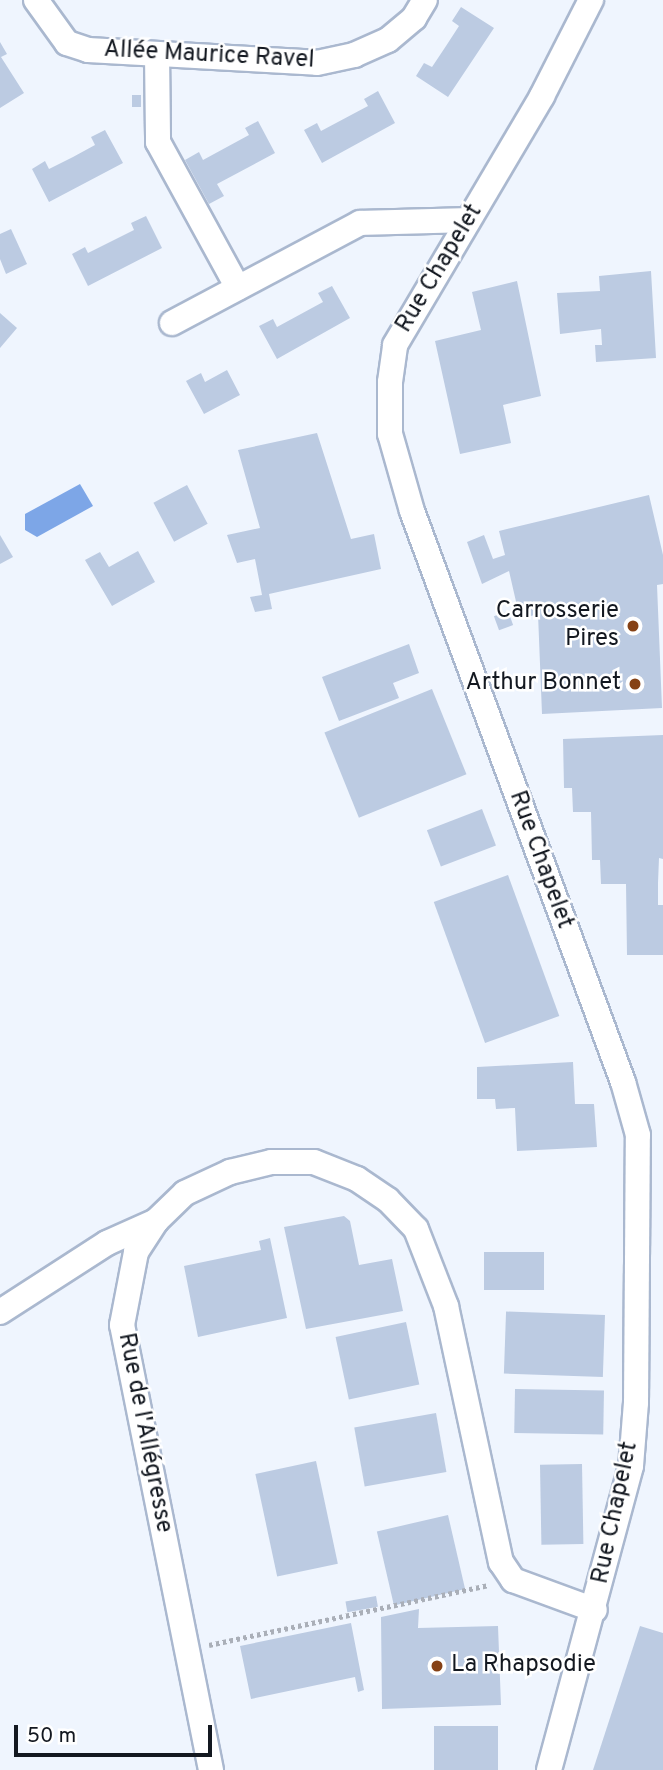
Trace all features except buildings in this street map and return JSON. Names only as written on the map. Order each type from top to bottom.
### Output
[{"type":"street","name":"Allée Maurice Ravel","points":[[36,0],[66,43],[88,50],[317,63],[354,55],[388,40],[414,18],[425,0]]},
{"type":"street","name":"Rue Chapelet","points":[[549,1770],[595,1610],[631,1466],[634,1428],[638,1135],[412,511],[390,434],[395,345],[542,96],[590,0]]},
{"type":"street","points":[[157,54],[158,142],[239,288]]},
{"type":"street","points":[[172,323],[360,223],[468,220]]},
{"type":"street","name":"Rue de l'Allégresse","points":[[211,1770],[122,1325],[136,1252],[156,1221],[185,1193],[230,1172],[271,1162],[314,1162],[357,1179],[388,1200],[416,1229],[432,1262],[446,1306],[495,1542],[513,1580]]},
{"type":"street","points":[[0,1312],[107,1244],[156,1221]]},
{"type":"street","points":[[513,1580],[595,1610]]},
{"type":"path","points":[[188,1650],[513,1580]]},
{"type":"water","points":[[80,484],[93,506],[37,537],[25,530],[25,514]]},
{"type":"place","name":"Carrosserie Pires","points":[[633,626]]},
{"type":"place","name":"Arthur Bonnet","points":[[635,684]]},
{"type":"place","name":"La Rhapsodie","points":[[437,1666]]}]
